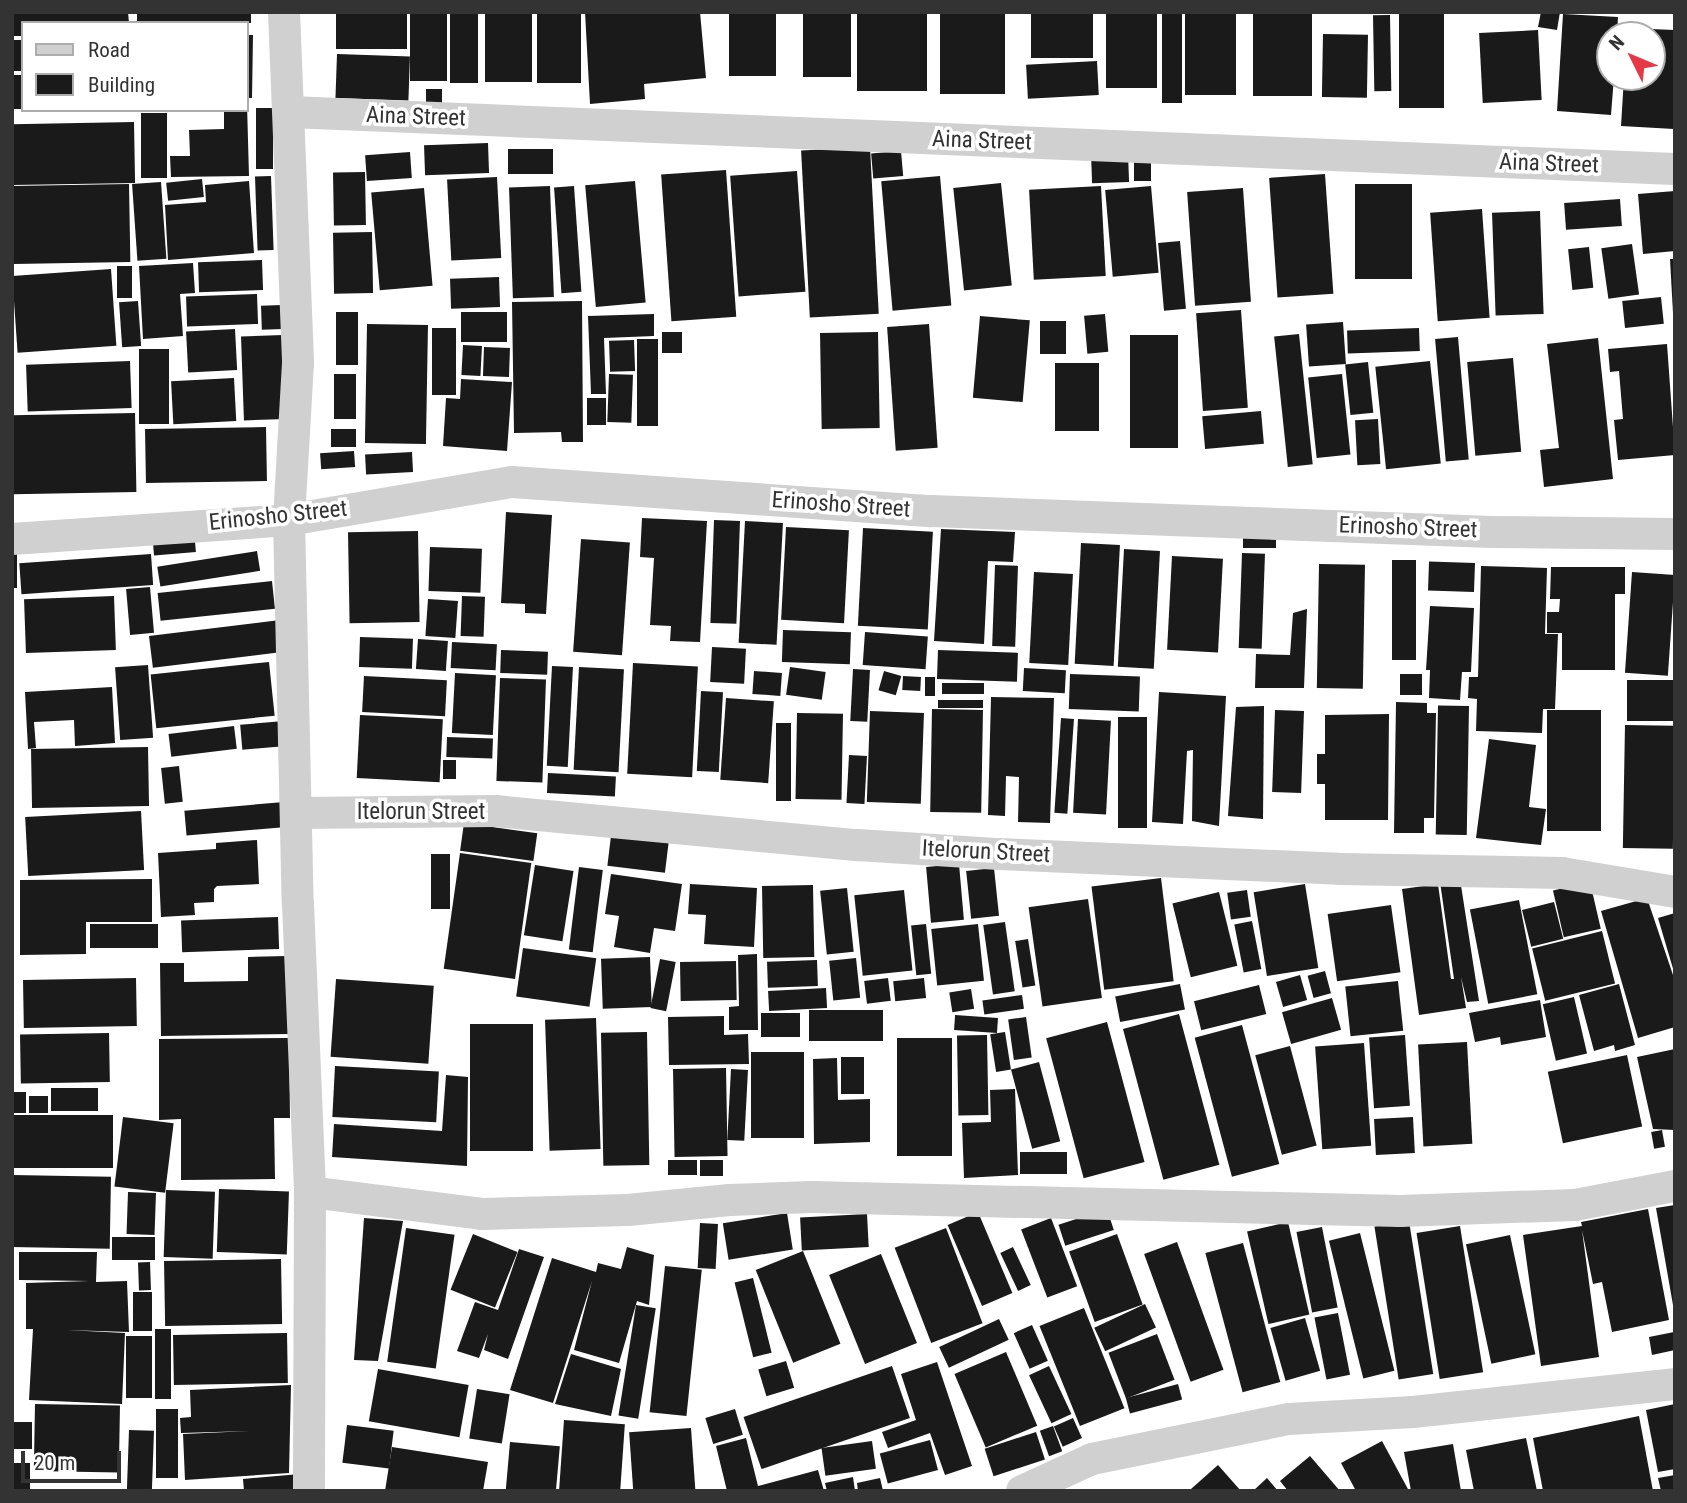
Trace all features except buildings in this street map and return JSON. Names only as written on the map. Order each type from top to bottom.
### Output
[{"type":"street","points":[[284,12],[298,363],[289,520],[310,1192],[309,1491]]},
{"type":"street","name":"Aina Street","points":[[290,112],[1675,169]]},
{"type":"street","name":"Erinosho Street","points":[[12,539],[289,520],[512,482],[931,511],[1492,531],[1675,534]]},
{"type":"street","name":"Itelorun Street","points":[[298,813],[495,811],[858,845],[986,853],[1339,869],[1562,873],[1675,892]]},
{"type":"street","points":[[310,1192],[482,1214],[628,1210],[730,1200],[812,1197],[1400,1211],[1575,1205],[1675,1186]]},
{"type":"street","points":[[1022,1491],[1092,1458],[1289,1419],[1413,1412],[1675,1384]]}]
